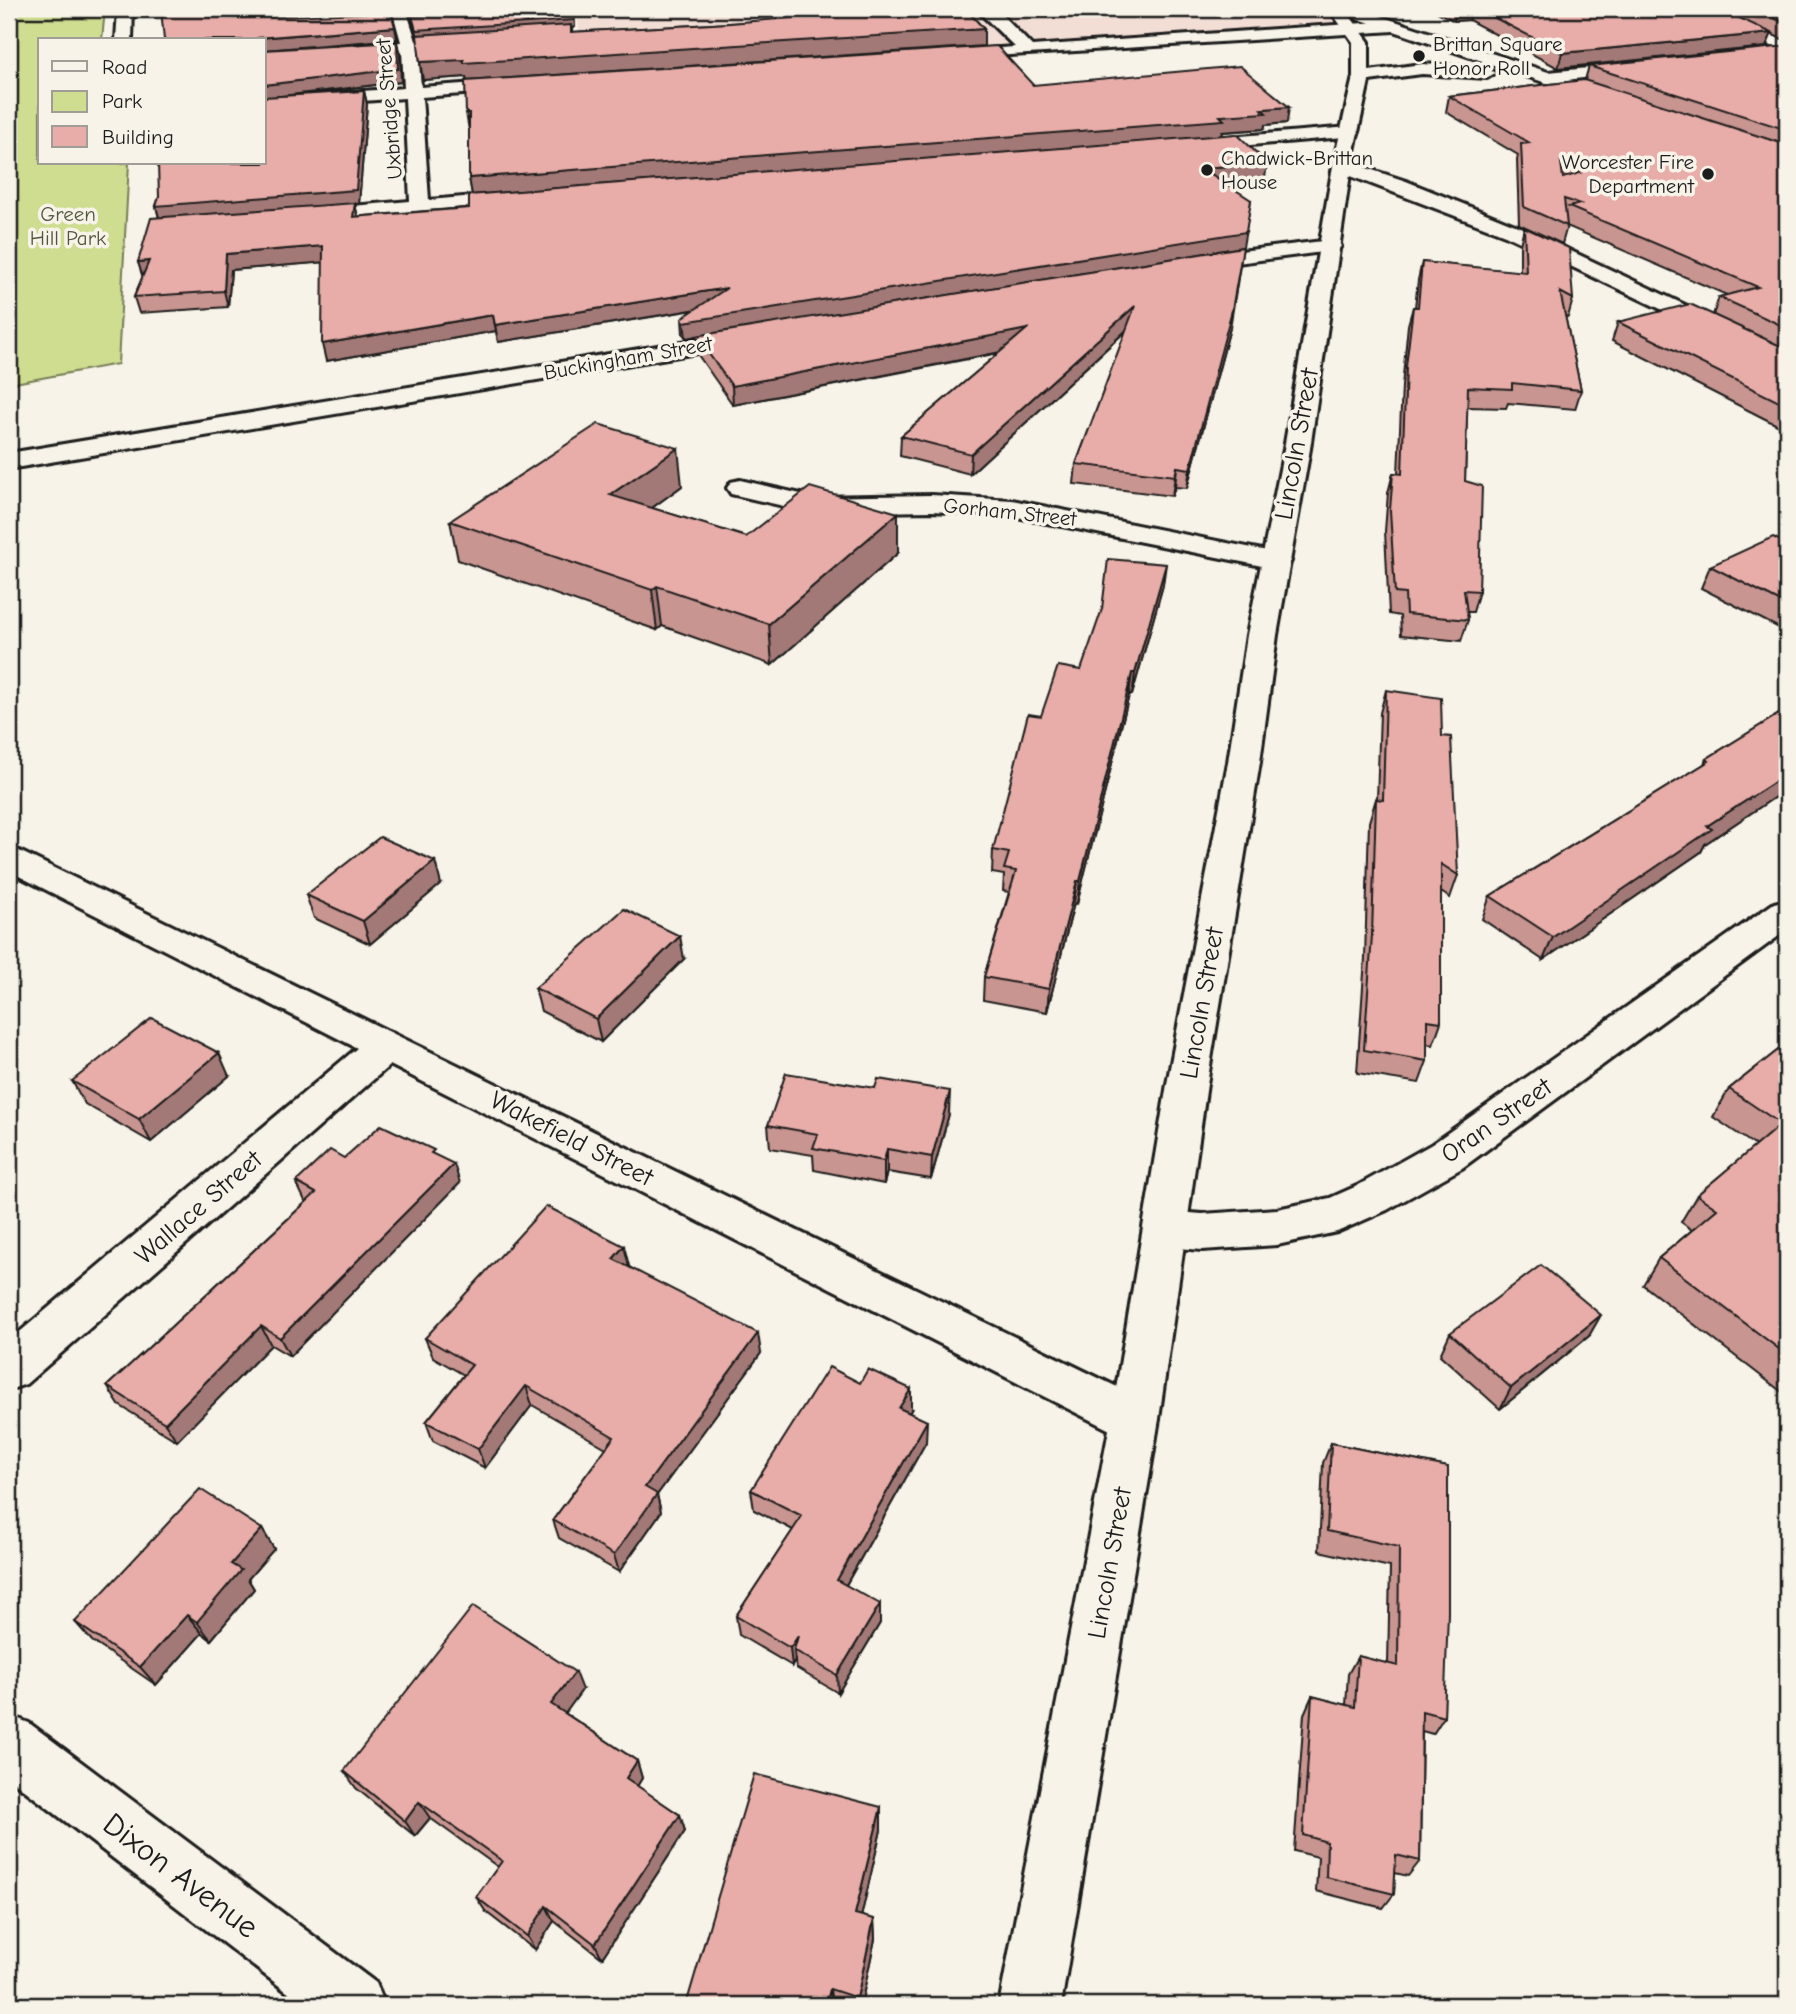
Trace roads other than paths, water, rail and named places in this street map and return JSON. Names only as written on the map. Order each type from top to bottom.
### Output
[{"type":"street","points":[[124,38],[125,9]]},
{"type":"street","name":"Uxbridge Street","points":[[399,9],[410,46],[421,206]]},
{"type":"street","points":[[983,9],[992,13],[1028,51]]},
{"type":"street","points":[[1699,9],[1787,48]]},
{"type":"street","points":[[765,23],[784,15],[805,20]]},
{"type":"street","points":[[783,67],[815,65],[784,15]]},
{"type":"street","points":[[1345,16],[1394,26]]},
{"type":"street","points":[[940,57],[1028,51],[1345,16],[1394,26],[1631,105]]},
{"type":"street","name":"Lincoln Street","points":[[1030,2005],[1135,1419],[1187,1084],[1199,1026],[1262,635],[1277,561],[1346,149],[1361,77],[1361,41],[1345,16]]},
{"type":"street","points":[[266,55],[489,41]]},
{"type":"street","points":[[1763,56],[1787,53]]},
{"type":"street","points":[[1361,77],[1422,69],[1548,78],[1651,67]]},
{"type":"street","points":[[266,103],[541,84]]},
{"type":"street","points":[[1171,147],[1346,149],[1398,183],[1475,214],[1787,362]]},
{"type":"street","points":[[293,217],[544,196]]},
{"type":"street","points":[[1168,267],[1331,246]]},
{"type":"street","name":"Buckingham Street","points":[[9,461],[769,334]]},
{"type":"street","name":"Gorham Street","points":[[740,488],[814,505],[932,503],[1012,508],[1277,561]]},
{"type":"street","name":"Wakefield Street","points":[[9,857],[1135,1419]]},
{"type":"street","name":"Oran Street","points":[[1166,1229],[1202,1232],[1277,1227],[1337,1214],[1371,1198],[1447,1156],[1787,912]]},
{"type":"street","name":"Wallace Street","points":[[9,1369],[387,1045]]},
{"type":"street","name":"Dixon Avenue","points":[[9,1743],[354,2005]]},
{"type":"place","name":"Brittan Square Honor Roll","points":[[1419,56]]},
{"type":"place","name":"Chadwick-Brittan House","points":[[1207,170]]},
{"type":"place","name":"Worcester Fire Department","points":[[1708,174]]},
{"type":"park label","name":"Green Hill Park","points":[[68,226]]}]
